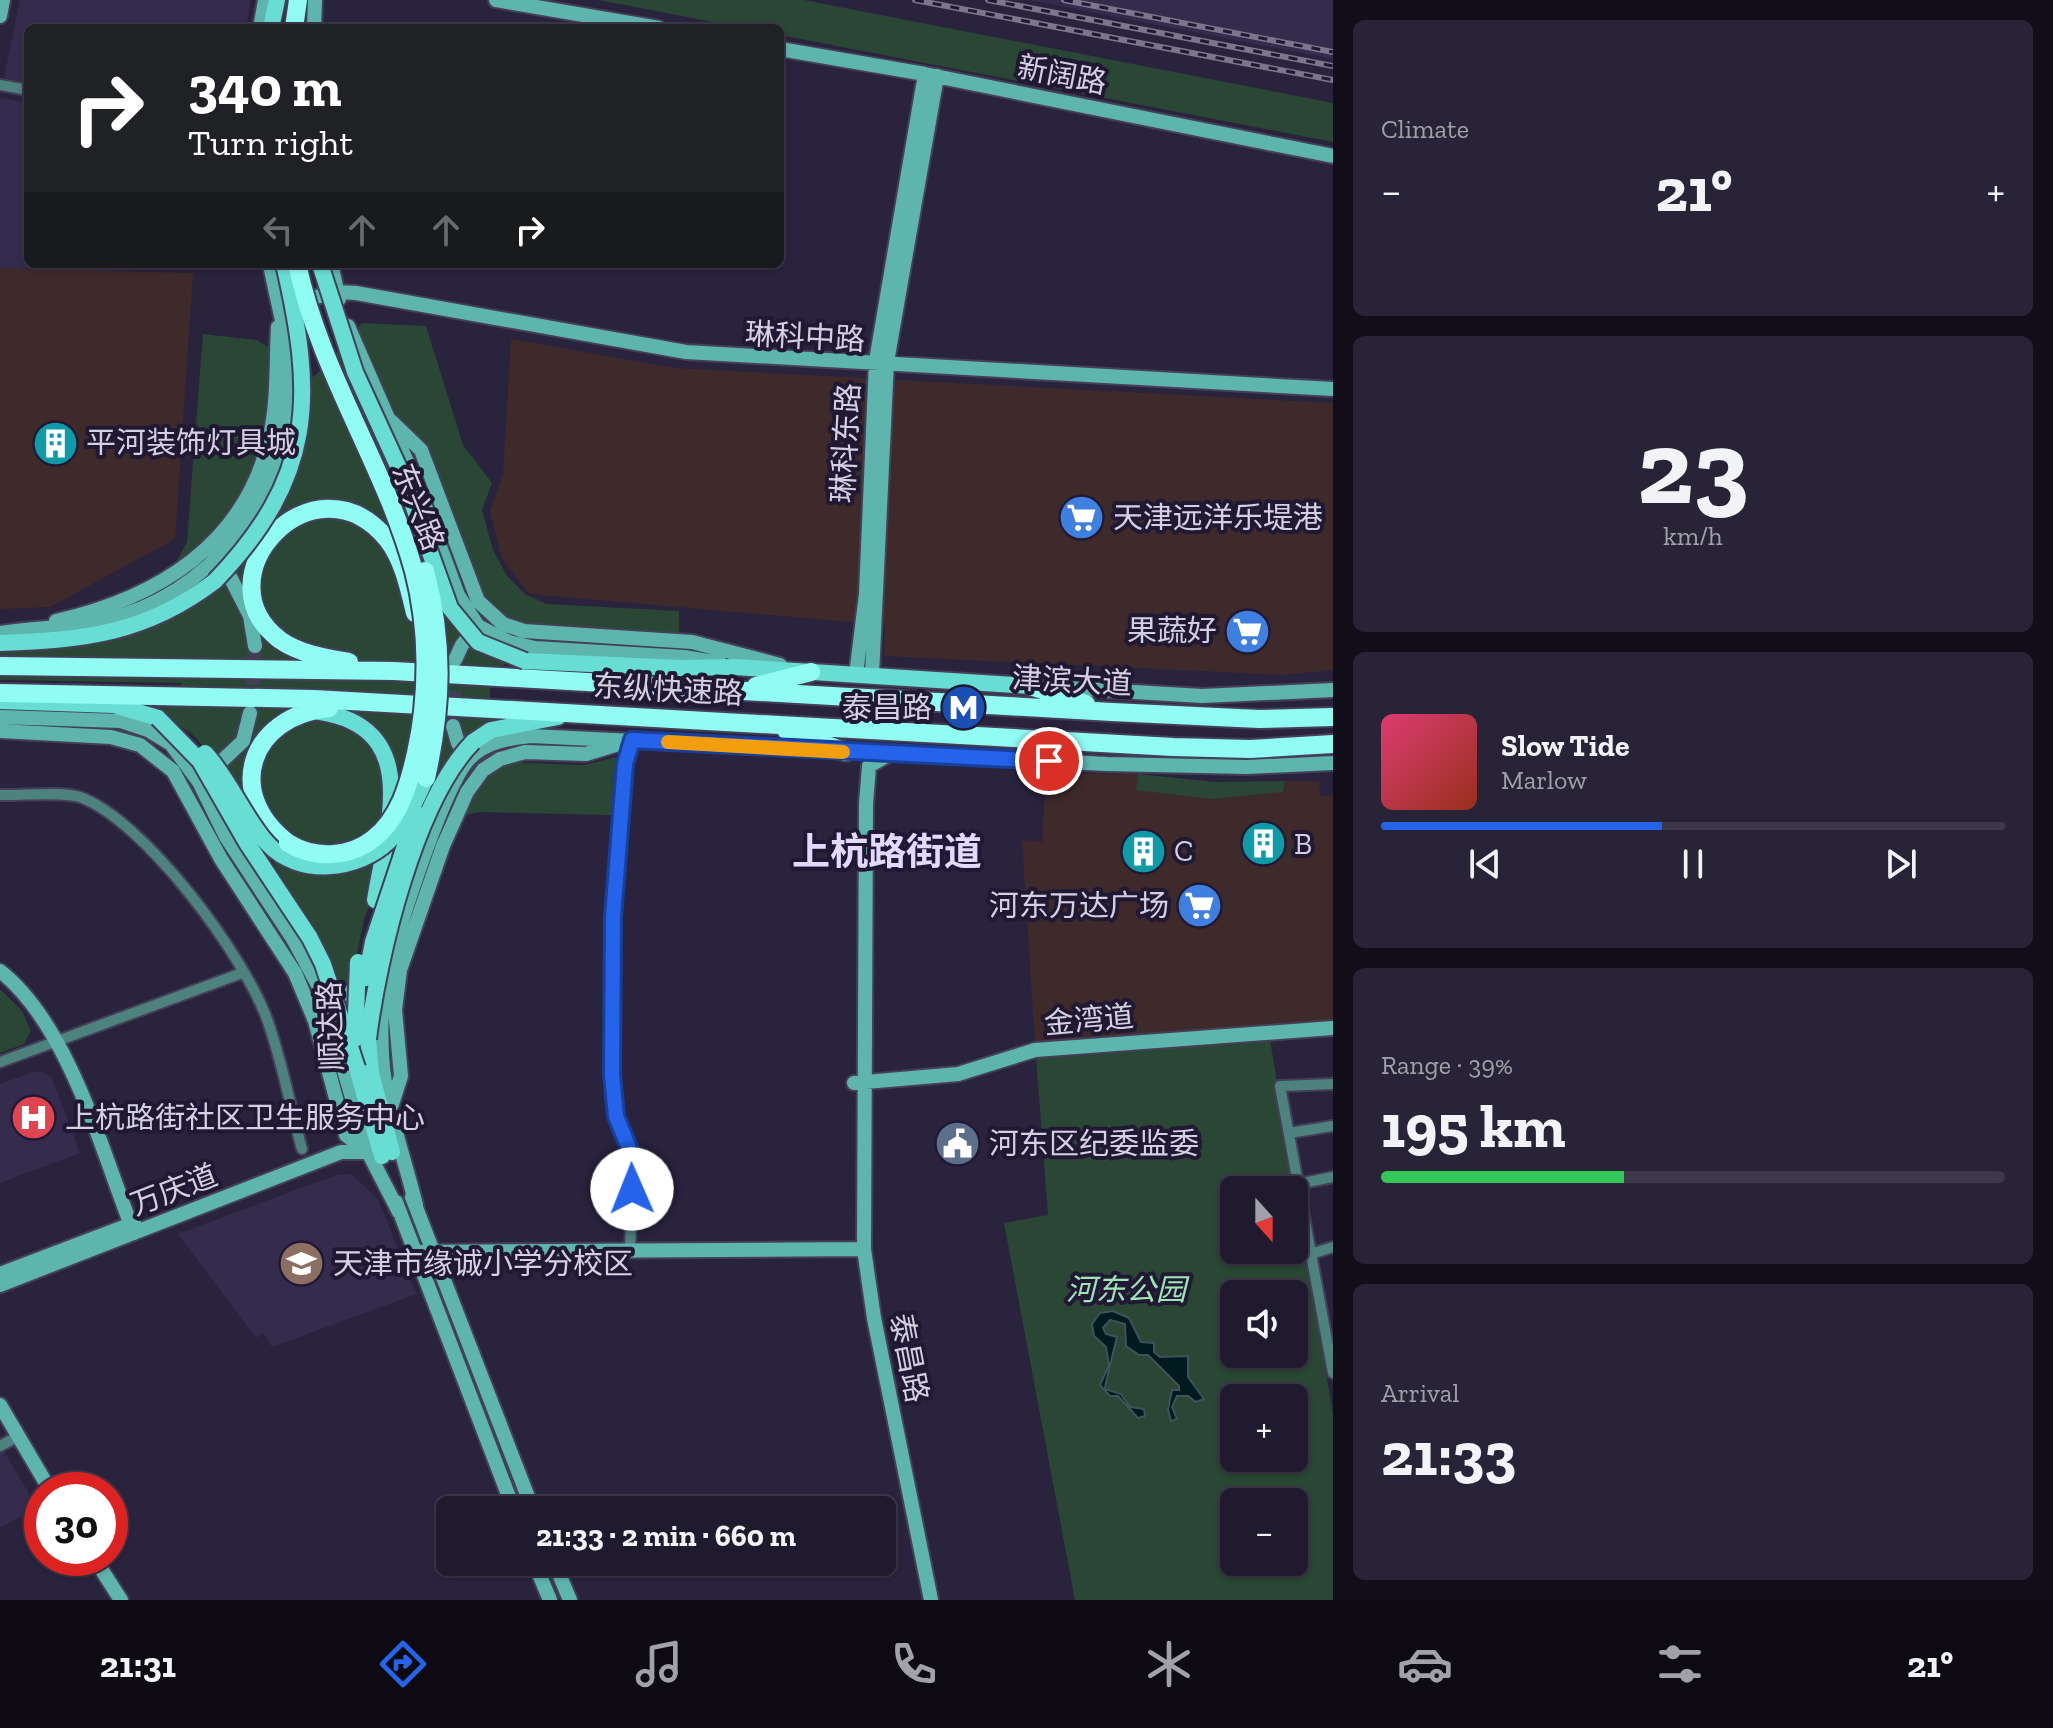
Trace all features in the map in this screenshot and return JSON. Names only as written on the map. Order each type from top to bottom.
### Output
[{"type":"highway","points":[[282,24],[285,0]]},
{"type":"highway","points":[[295,24],[298,0]]},
{"type":"highway","name":"东兴路","points":[[298,268],[325,360],[410,558],[418,593],[424,663],[418,780]]},
{"type":"highway","name":"东兴路","points":[[309,268],[333,346],[408,518],[432,595],[438,634],[440,698],[418,780]]},
{"type":"highway","points":[[394,671],[315,655],[278,638],[264,621],[254,599],[253,576],[260,551],[274,531],[294,516],[307,511],[345,513],[372,525],[387,540],[402,569],[424,663]]},
{"type":"highway","name":"东纵快速路","points":[[0,666],[394,671],[738,691]]},
{"type":"highway","points":[[738,691],[811,672]]},
{"type":"highway","points":[[1030,686],[1112,712]]},
{"type":"highway","name":"津滨大道","points":[[738,691],[1259,719]]},
{"type":"highway","name":"东纵快速路","points":[[0,693],[388,702],[1173,747],[1250,749],[1333,744]]},
{"type":"highway","points":[[388,702],[309,710],[275,726],[264,739],[255,764],[256,802],[269,826],[288,843],[314,854],[331,854],[370,841],[390,820],[418,780]]},
{"type":"highway","points":[[1259,719],[1333,706]]},
{"type":"highway","points":[[1259,719],[1333,717]]},
{"type":"highway","points":[[768,723],[846,752]]},
{"type":"main road","points":[[272,24],[277,0]]},
{"type":"main road","points":[[304,24],[305,0]]},
{"type":"main road","points":[[4,636],[73,640],[135,627],[181,606],[215,581],[266,522],[295,454],[304,379],[299,328],[285,268]]},
{"type":"main road","points":[[321,268],[350,361],[403,477],[450,608],[478,642],[525,661],[680,668],[735,667],[1030,686]]},
{"type":"main road","points":[[0,701],[114,705],[158,718],[185,734],[212,761],[270,846],[296,861],[314,866],[354,863],[379,850],[405,819],[418,780]]},
{"type":"main road","name":"顺达路","points":[[309,710],[358,724],[375,739],[388,760],[392,802],[375,900],[355,972],[353,1017],[357,1068],[380,1154]]},
{"type":"main road","points":[[368,1039],[375,980],[418,842],[446,772],[491,730],[576,713]]},
{"type":"main road","points":[[158,718],[179,736],[200,761],[247,843],[310,938],[328,978],[357,1068]]},
{"type":"main road","name":"顺达路","points":[[380,1154],[364,1014],[367,968],[418,780]]},
{"type":"street","points":[[0,16],[3,0]]},
{"type":"street","points":[[261,24],[265,0]]},
{"type":"street","points":[[314,24],[315,0]]},
{"type":"street","points":[[496,0],[636,24]]},
{"type":"street","name":"新阔路","points":[[784,50],[931,75],[1333,156]]},
{"type":"street","name":"琳科东路","points":[[864,675],[882,365],[931,75]]},
{"type":"street","points":[[0,85],[24,89]]},
{"type":"street","points":[[4,636],[81,626],[121,616],[171,593],[220,557],[249,521],[277,463],[289,388],[280,310],[271,268]]},
{"type":"street","points":[[331,268],[334,298],[418,487],[458,595],[478,626],[509,642],[535,648],[684,657],[735,667]]},
{"type":"street","name":"琳科中路","points":[[280,310],[334,298],[372,294],[686,352],[1333,391]]},
{"type":"street","points":[[4,636],[95,612],[138,596],[176,576],[209,546],[239,511],[256,479],[270,439],[277,396],[280,310]]},
{"type":"street","points":[[386,417],[421,450],[478,601],[503,624],[524,631],[692,642],[811,672]]},
{"type":"street","points":[[220,557],[250,616],[255,646]]},
{"type":"street","points":[[455,660],[462,645],[478,626]]},
{"type":"street","name":"津滨大道","points":[[1030,686],[1202,696],[1333,690]]},
{"type":"street","points":[[199,782],[243,741],[250,713]]},
{"type":"street","points":[[0,717],[121,721],[148,730],[171,744],[199,782],[241,862],[293,939],[322,998],[380,1154]]},
{"type":"street","points":[[453,726],[458,743],[471,751]]},
{"type":"street","points":[[0,731],[111,737],[140,745],[173,771],[221,859],[295,973],[315,1021],[346,1135],[380,1154]]},
{"type":"street","points":[[416,1205],[391,1112],[382,1058],[384,988],[421,868],[455,780],[471,751],[522,737],[1216,767],[1333,763]]},
{"type":"street","points":[[391,1112],[392,1094],[401,1076],[395,1010],[400,970],[443,846],[467,792],[483,770],[500,759],[525,752],[586,754],[632,740]]},
{"type":"street","points":[[630,1251],[633,1158],[616,1116],[612,1075],[613,917],[625,764],[632,740]]},
{"type":"street","name":"泰昌路","points":[[846,752],[854,758],[859,769],[860,1249],[868,1325],[924,1600]]},
{"type":"street","name":"泰昌路","points":[[858,1083],[867,773],[873,761],[892,754]]},
{"type":"street","points":[[0,795],[78,797],[114,817],[157,855],[210,921],[266,1017],[302,1149]]},
{"type":"street","points":[[0,971],[30,1001],[56,1040],[132,1228]]},
{"type":"street","points":[[0,1062],[242,973]]},
{"type":"street","points":[[322,998],[384,988]]},
{"type":"street","name":"金湾道","points":[[858,1083],[958,1074],[1035,1050],[1333,1028]]},
{"type":"street","points":[[1297,1176],[1280,1086],[1333,1084]]},
{"type":"street","points":[[1289,1133],[1333,1126]]},
{"type":"street","name":"万庆道","points":[[0,1285],[338,1144],[346,1135]]},
{"type":"street","name":"万庆道","points":[[0,1274],[341,1152],[380,1154]]},
{"type":"street","name":"顺达路","points":[[380,1154],[416,1205],[528,1496]]},
{"type":"street","name":"顺达路","points":[[380,1154],[414,1252],[509,1496]]},
{"type":"street","points":[[1308,1182],[1333,1177]]},
{"type":"street","points":[[1308,1238],[1327,1310],[1333,1373]]},
{"type":"street","points":[[1311,1254],[1333,1247]]},
{"type":"street","points":[[414,1252],[860,1249]]},
{"type":"street","name":"泰昌路","points":[[860,1249],[931,1600]]},
{"type":"street","points":[[0,1405],[39,1472]]},
{"type":"street","points":[[0,1446],[17,1437]]},
{"type":"street","points":[[106,1576],[121,1600]]},
{"type":"street","points":[[540,1576],[550,1600]]},
{"type":"street","points":[[560,1576],[570,1600]]},
{"type":"shaded area","points":[[20,0],[251,0],[247,24],[24,24],[24,81],[4,78]]},
{"type":"shaded area","points":[[1029,0],[1333,0],[1333,59],[1111,16]]},
{"type":"shaded area","points":[[0,98],[24,102],[24,268],[112,268],[112,271],[0,268]]},
{"type":"shaded area","points":[[0,268],[193,273],[175,539],[50,607],[0,609]]},
{"type":"shaded area","points":[[511,339],[675,368],[1333,403],[1333,670],[1283,675],[884,656],[885,625],[529,594],[502,558],[490,511],[503,474]]},
{"type":"shaded area","points":[[1046,773],[1138,774],[1136,790],[1283,792],[1285,781],[1319,781],[1320,796],[1333,795],[1333,1020],[1035,1042],[1022,841],[1042,842]]},
{"type":"shaded area","name":"上杭路街社区卫生服务中心","points":[[33,1072],[43,1072],[52,1078],[80,1153],[0,1183],[0,1084]]},
{"type":"shaded area","name":"天津市缘诚小学分校区","points":[[351,1174],[378,1199],[416,1294],[272,1347],[263,1333],[256,1338],[178,1234],[336,1175]]},
{"type":"shaded area","points":[[1113,1311],[1129,1318],[1141,1342],[1154,1343],[1154,1352],[1160,1357],[1188,1356],[1188,1377],[1204,1399],[1196,1402],[1188,1396],[1177,1396],[1172,1407],[1177,1419],[1171,1421],[1168,1409],[1172,1390],[1179,1390],[1179,1386],[1148,1355],[1139,1355],[1126,1346],[1125,1324],[1110,1320],[1103,1328],[1106,1334],[1117,1337],[1105,1389],[1121,1394],[1130,1407],[1144,1409],[1145,1416],[1138,1418],[1118,1396],[1110,1396],[1100,1385],[1109,1365],[1106,1347],[1094,1336],[1092,1324],[1100,1313]]},
{"type":"shaded area","points":[[4,1452],[24,1485],[24,1515],[0,1527],[0,1453]]},
{"type":"green space","points":[[599,0],[804,0],[1333,103],[1333,142],[784,36],[784,24],[723,24]]},
{"type":"green space","points":[[362,323],[426,326],[463,445],[492,483],[482,510],[493,550],[507,576],[525,594],[547,604],[679,611],[679,633],[529,625],[490,687],[490,722],[523,763],[584,765],[616,757],[611,815],[480,812],[400,829],[364,919],[347,1006],[316,932],[276,868],[233,779],[193,735],[155,709],[182,683],[0,680],[0,650],[78,645],[138,632],[187,542],[203,334],[257,340],[314,377]]},
{"type":"green space","points":[[1138,774],[1215,782],[1285,781],[1283,792],[1212,799],[1136,790]]},
{"type":"green space","points":[[0,989],[22,1011],[31,1031],[24,1044],[0,1053]]},
{"type":"green space","name":"河东公园","points":[[1270,1040],[1293,1176],[1220,1176],[1220,1264],[1308,1264],[1333,1414],[1333,1600],[1075,1600],[1004,1223],[1048,1215],[1036,1057]]},
{"type":"tunnel","points":[[251,706],[255,646]]},
{"type":"tunnel","points":[[453,726],[455,666]]},
{"type":"railway","points":[[915,0],[1333,80]]},
{"type":"railway","points":[[988,0],[1333,66]]},
{"type":"railway","points":[[1064,0],[1333,52]]},
{"type":"slow traffic","points":[[668,742],[843,752]]},
{"type":"place","name":"平河装饰灯具城","points":[[55,443]]},
{"type":"place","name":"天津远洋乐堤港","points":[[1082,518]]},
{"type":"place","name":"果蔬好","points":[[1248,631]]},
{"type":"place","name":"泰昌路","points":[[963,708]]},
{"type":"place","name":"B","points":[[1263,844]]},
{"type":"place","name":"C","points":[[1143,851]]},
{"type":"place","name":"河东万达广场","points":[[1200,906]]},
{"type":"place","name":"上杭路街社区卫生服务中心","points":[[34,1118]]},
{"type":"place","name":"河东区纪委监委","points":[[958,1144]]},
{"type":"place","name":"天津市缘诚小学分校区","points":[[302,1264]]},
{"type":"district","name":"上杭路街道","points":[[887,852]]},
{"type":"route","points":[[632,1189],[633,1158],[616,1116],[612,1075],[613,917],[625,764],[632,740],[1049,761]]}]
